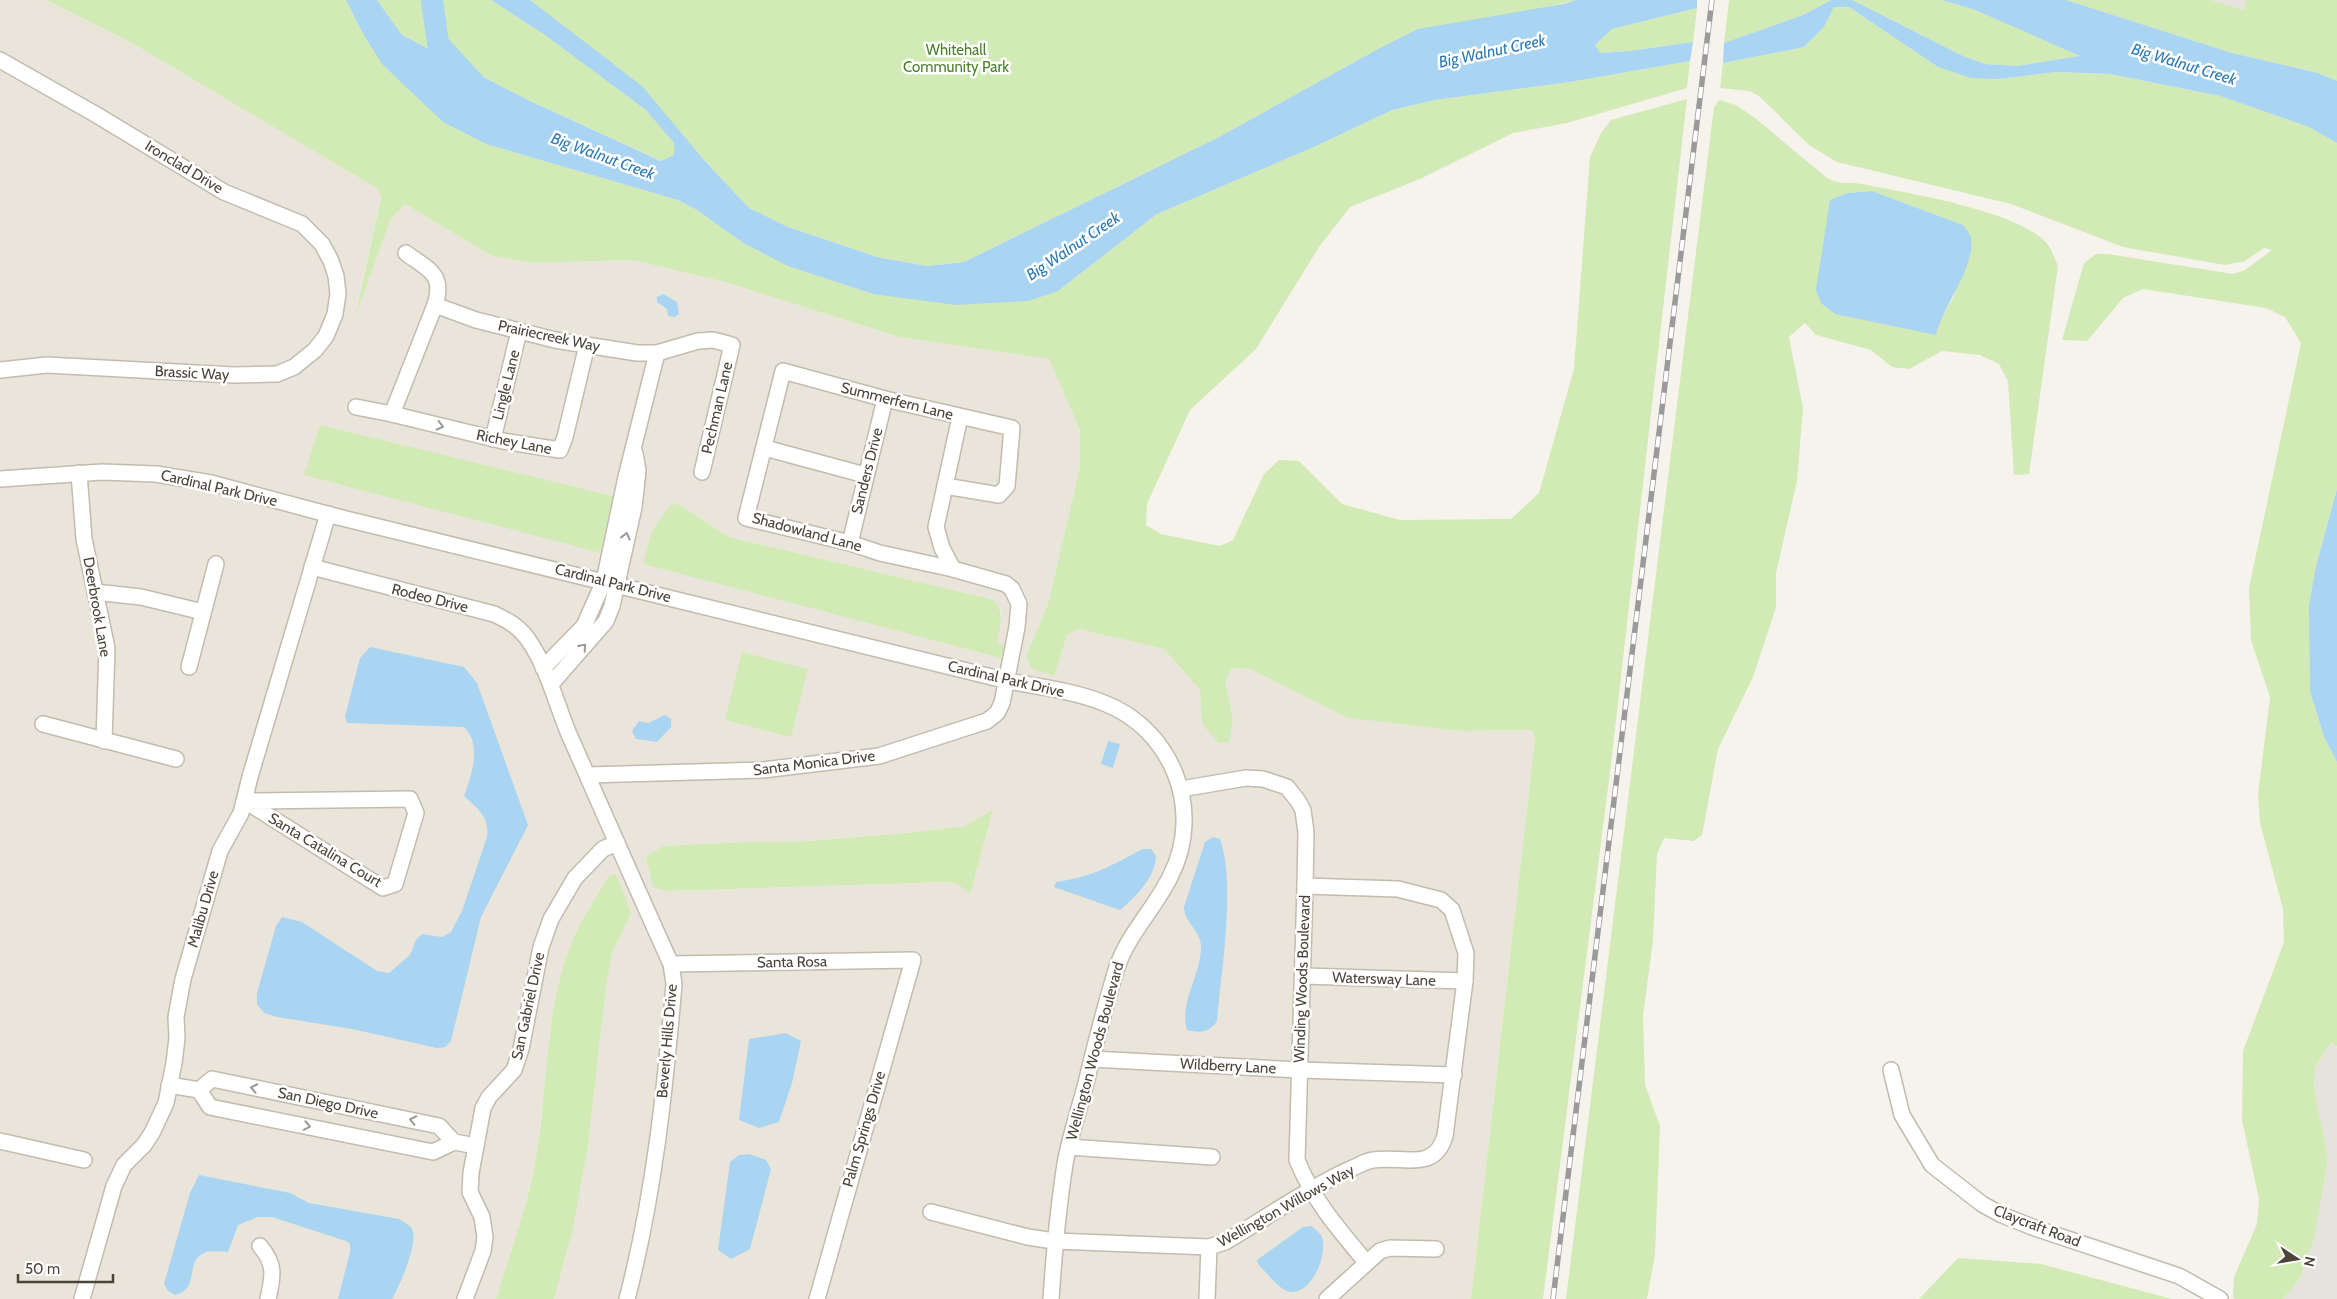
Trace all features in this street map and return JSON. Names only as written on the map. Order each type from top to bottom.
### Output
[{"type":"street","name":"Ironclad Drive","points":[[0,60],[96,114],[224,192],[302,224],[322,244],[331,261],[336,276],[338,294]]},
{"type":"street","points":[[392,414],[435,305],[439,282],[436,276],[406,253]]},
{"type":"street","name":"Brassic Way","points":[[0,370],[46,365],[233,375],[277,374],[294,367],[315,350],[326,336],[335,314],[338,294]]},
{"type":"street","name":"Prairiecreek Way","points":[[435,305],[476,320],[519,331],[637,353],[657,353],[698,341],[713,340],[732,345]]},
{"type":"street","name":"Lingle Lane","points":[[493,439],[519,331]]},
{"type":"street","name":"Richey Lane","points":[[356,407],[493,439],[560,450],[565,437],[587,345]]},
{"type":"street","name":"Pechman Lane","points":[[702,472],[732,345]]},
{"type":"street","points":[[543,668],[584,626],[610,582],[621,555],[634,506],[638,471],[634,444],[657,353]]},
{"type":"street","name":"Summerfern Lane","points":[[783,371],[960,418],[1012,428],[1008,478],[1004,492],[1000,495],[944,486]]},
{"type":"street","name":"Shadowland Lane","points":[[783,371],[746,518],[1006,584],[1016,596],[1019,613],[1008,681]]},
{"type":"street","name":"Sanders Drive","points":[[850,543],[885,399]]},
{"type":"street","points":[[953,569],[942,548],[936,527],[960,418]]},
{"type":"street","points":[[765,448],[865,475]]},
{"type":"street","name":"Cardinal Park Drive","points":[[0,479],[79,473],[156,474],[211,484],[1008,681],[1086,698],[1104,703],[1124,713],[1141,726],[1165,752],[1177,775],[1181,789]]},
{"type":"street","name":"Deerbrook Lane","points":[[79,473],[84,539],[107,648],[104,741]]},
{"type":"street","name":"Malibu Drive","points":[[82,1299],[116,1180],[124,1165],[144,1146],[166,1103],[177,1038],[176,1017],[183,979],[220,851],[241,813],[245,801],[328,514]]},
{"type":"street","points":[[189,667],[216,564]]},
{"type":"street","name":"Rodeo Drive","points":[[312,567],[494,614],[518,628],[535,651]]},
{"type":"street","points":[[551,684],[606,621],[610,582]]},
{"type":"street","points":[[95,592],[141,596],[203,612]]},
{"type":"street","name":"Beverly Hills Drive","points":[[535,651],[551,684],[564,722],[616,843],[672,964],[673,993],[653,1175],[639,1254],[627,1299]]},
{"type":"street","name":"Santa Monica Drive","points":[[588,775],[763,770],[879,756],[987,721],[998,713],[1008,681]]},
{"type":"street","points":[[43,724],[176,759]]},
{"type":"street","name":"Winding Woods Boulevard","points":[[1181,789],[1246,778],[1263,779],[1287,787],[1298,801],[1305,821],[1305,886],[1297,1160],[1310,1190],[1327,1216],[1366,1262]]},
{"type":"street","name":"Wellington Woods Boulevard","points":[[1051,1299],[1054,1241],[1069,1147],[1117,968],[1133,931],[1163,891],[1177,862],[1183,835],[1181,789]]},
{"type":"street","name":"Santa Catalina Court","points":[[410,799],[416,813],[395,884],[383,888],[245,801],[410,799]]},
{"type":"street","name":"San Gabriel Drive","points":[[465,1299],[485,1237],[482,1217],[470,1192],[476,1146],[484,1108],[489,1096],[514,1070],[521,1049],[541,948],[551,919],[575,878],[603,849],[616,843]]},
{"type":"street","name":"Wellington Willows Way","points":[[932,1212],[1028,1237],[1054,1241],[1209,1247],[1225,1242],[1310,1190],[1372,1160],[1421,1160],[1433,1156],[1442,1148],[1445,1136],[1465,981],[1466,953],[1452,910],[1441,900],[1398,889],[1305,886]]},
{"type":"street","name":"Santa Rosa","points":[[672,964],[913,960]]},
{"type":"street","name":"Palm Springs Drive","points":[[817,1299],[913,960]]},
{"type":"street","name":"Watersway Lane","points":[[1303,976],[1465,981]]},
{"type":"street","name":"Wildberry Lane","points":[[1092,1059],[1300,1070],[1454,1075]]},
{"type":"street","name":"Claycraft Road","points":[[1891,1070],[1902,1115],[1932,1165],[1982,1204],[2002,1215],[2032,1227],[2178,1276],[2220,1299]]},
{"type":"street","name":"San Diego Drive","points":[[212,1079],[439,1126],[454,1142],[433,1152],[210,1107],[199,1090],[212,1079]]},
{"type":"street","points":[[169,1085],[199,1090]]},
{"type":"street","points":[[0,1141],[84,1160]]},
{"type":"street","points":[[454,1142],[476,1146]]},
{"type":"street","points":[[1069,1147],[1212,1157]]},
{"type":"street","points":[[260,1246],[269,1257],[273,1271],[268,1299]]},
{"type":"street","points":[[1207,1299],[1209,1247]]},
{"type":"street","points":[[1327,1299],[1380,1251],[1390,1248],[1436,1249]]},
{"type":"shaded area","points":[[0,0],[46,0],[130,42],[378,189],[381,197],[356,311],[391,218],[405,204],[492,256],[533,263],[632,260],[725,282],[899,337],[1049,359],[1081,430],[1080,467],[1048,604],[1026,656],[1054,676],[1067,635],[1079,629],[1164,649],[1200,690],[1202,724],[1233,720],[1225,680],[1231,668],[1250,669],[1348,718],[1461,731],[1532,730],[1535,738],[1471,1299],[554,1299],[573,1229],[588,1146],[606,988],[612,954],[631,913],[560,980],[550,1032],[537,1154],[522,1218],[496,1299],[0,1299]],"holes":[[[321,426],[613,496],[305,475]],[[678,504],[729,537],[991,599],[1001,610],[997,643],[1005,646],[1002,658],[644,564]],[[993,811],[970,893],[958,883],[949,882],[668,891],[646,858],[663,846],[809,841],[965,826]]]},
{"type":"shaded area","points":[[2211,0],[2247,0],[2244,10]]},
{"type":"shaded area","points":[[2331,1042],[2337,1048],[2337,1299],[2283,1299],[2299,1280],[2314,1240],[2328,1158],[2314,1087],[2315,1068]]},
{"type":"green space","points":[[46,0],[346,0],[362,32],[443,122],[486,144],[678,200],[697,210],[743,243],[789,266],[873,294],[1058,291],[1157,214],[1314,147],[1392,110],[1435,100],[1570,82],[1690,61],[1687,88],[1567,123],[1513,133],[1420,179],[1350,207],[1319,247],[1256,349],[1190,410],[1147,504],[1146,525],[1161,534],[1220,546],[1233,540],[1264,474],[1279,460],[1299,461],[1342,504],[1400,520],[1511,519],[1539,493],[1574,369],[1590,157],[1601,133],[1611,120],[1687,99],[1611,764],[1543,1299],[1471,1299],[1535,738],[1532,730],[1461,731],[1348,718],[1250,669],[1232,668],[1225,680],[1233,720],[1229,742],[1219,743],[1202,724],[1200,690],[1164,649],[1079,629],[1067,635],[1054,676],[1032,669],[1026,656],[1048,604],[1080,467],[1080,430],[1049,359],[899,337],[725,282],[632,260],[533,263],[492,256],[405,204],[391,218],[355,317],[381,198],[378,189],[130,42]]},
{"type":"green space","points":[[377,0],[491,0],[545,35],[647,110],[674,143],[674,155],[662,161],[530,101],[402,35]]},
{"type":"green space","name":"Whitehall Community Park","points":[[530,0],[1576,0],[1378,49],[1219,137],[964,262],[927,266],[877,257],[788,227],[749,208],[704,160]]},
{"type":"green space","points":[[1729,0],[1831,0],[1803,15],[1724,43]]},
{"type":"green space","points":[[1852,0],[1942,0],[1975,10],[2081,56],[2017,66],[1985,64],[1963,56]]},
{"type":"green space","points":[[2066,0],[2211,0],[2244,10],[2247,0],[2337,0],[2337,81],[2318,73],[2232,53]]},
{"type":"green space","points":[[1834,7],[1849,7],[1938,67],[1999,79],[2056,72],[2110,74],[2220,96],[2309,127],[2337,143],[2337,489],[2316,566],[2310,691],[2324,737],[2337,762],[2337,1047],[2331,1042],[2315,1068],[2314,1087],[2328,1158],[2314,1240],[2299,1280],[2283,1299],[2235,1299],[2233,1297],[2234,1277],[2257,1224],[2259,1199],[2242,1120],[2243,1051],[2284,942],[2283,909],[2260,823],[2258,795],[2270,697],[2251,640],[2249,588],[2301,343],[2285,317],[2266,308],[2143,289],[2123,298],[2087,341],[2062,340],[2084,263],[2096,254],[2108,254],[2233,274],[2245,270],[2272,250],[2264,248],[2245,261],[2225,265],[2123,247],[2011,204],[1837,162],[1809,145],[1760,97],[1750,91],[1720,88],[1723,63],[1804,47],[1824,27]]},
{"type":"green space","points":[[1697,8],[1693,42],[1629,51],[1599,53],[1595,45],[1612,29]]},
{"type":"green space","points":[[1719,100],[1736,105],[1755,118],[1827,178],[1832,180],[1936,199],[1991,214],[2015,223],[2035,233],[2048,245],[2058,266],[2029,474],[2014,475],[2008,381],[1999,364],[1980,355],[1942,351],[1909,369],[1892,367],[1871,350],[1816,335],[1805,323],[1789,337],[1803,408],[1797,481],[1776,573],[1776,607],[1753,677],[1718,749],[1702,835],[1694,841],[1664,838],[1657,854],[1653,940],[1643,1016],[1645,1085],[1660,1126],[1655,1255],[1647,1299],[1566,1299],[1714,107]],"holes":[[[1872,191],[1963,225],[1970,254],[1953,298],[1938,325],[1848,193]]]},
{"type":"green space","points":[[320,425],[613,496],[616,505],[605,554],[304,475]]},
{"type":"green space","points":[[678,504],[729,537],[991,599],[996,603],[1000,613],[1001,619],[997,643],[1005,646],[1001,658],[643,564],[652,531],[670,505]]},
{"type":"green space","points":[[742,652],[808,669],[791,737],[725,720]]},
{"type":"green space","points":[[993,810],[970,894],[958,884],[949,882],[668,891],[653,887],[646,857],[663,846],[809,841],[965,826]]},
{"type":"green space","points":[[616,874],[631,913],[612,954],[606,988],[588,1146],[573,1229],[554,1299],[496,1299],[534,1171],[541,1125],[549,1042],[558,987],[565,961],[575,935],[587,913],[609,876]]},
{"type":"green space","points":[[1958,1258],[2041,1264],[2172,1299],[1919,1299]]},
{"type":"water","points":[[346,0],[377,0],[402,35],[530,101],[661,161],[674,155],[674,143],[646,110],[545,35],[491,0],[530,0],[642,86],[704,160],[749,208],[788,227],[877,257],[927,266],[964,262],[1219,137],[1378,49],[1418,29],[1563,4],[1576,0],[1697,0],[1697,8],[1612,29],[1595,45],[1600,53],[1693,42],[1690,61],[1570,82],[1435,100],[1392,110],[1314,147],[1157,214],[1058,291],[1028,301],[956,305],[873,294],[788,266],[743,243],[697,210],[678,200],[486,144],[443,122],[382,64],[362,32]]},
{"type":"water","points":[[1831,0],[1852,0],[1963,56],[1985,64],[2017,66],[2080,56],[1975,10],[1942,0],[2066,0],[2232,53],[2318,73],[2337,81],[2337,143],[2309,127],[2220,96],[2110,74],[2056,72],[1999,79],[1971,78],[1938,67],[1849,7],[1834,7],[1824,27],[1804,47],[1723,63],[1724,43],[1803,15]]},
{"type":"water","points":[[1872,191],[1963,225],[1971,238],[1971,249],[1964,274],[1939,324],[1936,335],[1835,314],[1821,303],[1816,290],[1830,200],[1848,193]]},
{"type":"water","points":[[663,294],[677,302],[679,314],[675,317],[668,316],[667,309],[657,302],[657,297]]},
{"type":"water","points":[[2337,489],[2337,762],[2324,737],[2310,691],[2309,606],[2316,566]]},
{"type":"water","points":[[370,647],[464,667],[477,683],[528,825],[481,917],[451,1041],[445,1047],[437,1048],[352,1029],[277,1017],[264,1013],[257,1004],[257,993],[276,926],[282,917],[302,922],[377,971],[389,973],[410,955],[416,940],[422,934],[442,937],[451,932],[462,911],[487,837],[485,819],[478,809],[464,796],[470,779],[474,751],[473,742],[464,727],[347,723],[345,717],[360,658]]},
{"type":"water","points":[[665,715],[671,719],[671,727],[657,742],[636,739],[632,731],[639,721],[648,723]]},
{"type":"water","points":[[1108,741],[1120,744],[1113,768],[1101,764]]},
{"type":"water","points":[[1213,837],[1220,839],[1225,858],[1227,903],[1224,954],[1217,1021],[1211,1028],[1196,1032],[1187,1030],[1185,1019],[1188,998],[1198,966],[1201,945],[1184,907],[1205,842]]},
{"type":"water","points":[[1143,849],[1151,849],[1156,856],[1155,864],[1144,886],[1120,910],[1054,887],[1056,882],[1091,874]]},
{"type":"water","points":[[786,1033],[801,1041],[792,1083],[779,1122],[759,1128],[739,1120],[749,1039]]},
{"type":"water","points":[[749,1154],[766,1160],[771,1169],[750,1249],[731,1259],[718,1250],[730,1162],[739,1155]]},
{"type":"water","points":[[199,1175],[290,1193],[309,1203],[399,1219],[406,1223],[412,1229],[413,1243],[404,1274],[392,1299],[338,1299],[350,1252],[350,1244],[346,1241],[272,1217],[258,1217],[238,1225],[228,1252],[213,1251],[204,1253],[195,1262],[188,1287],[183,1292],[175,1295],[168,1291],[164,1284],[190,1193]]},
{"type":"water","points":[[1312,1226],[1321,1235],[1323,1243],[1320,1263],[1310,1282],[1303,1288],[1295,1292],[1287,1291],[1272,1279],[1258,1264],[1257,1260],[1303,1227]]},
{"type":"waterway","name":"Big Walnut Creek","points":[[432,0],[438,44],[476,85]]},
{"type":"railway","points":[[1553,1299],[1712,0]]}]
